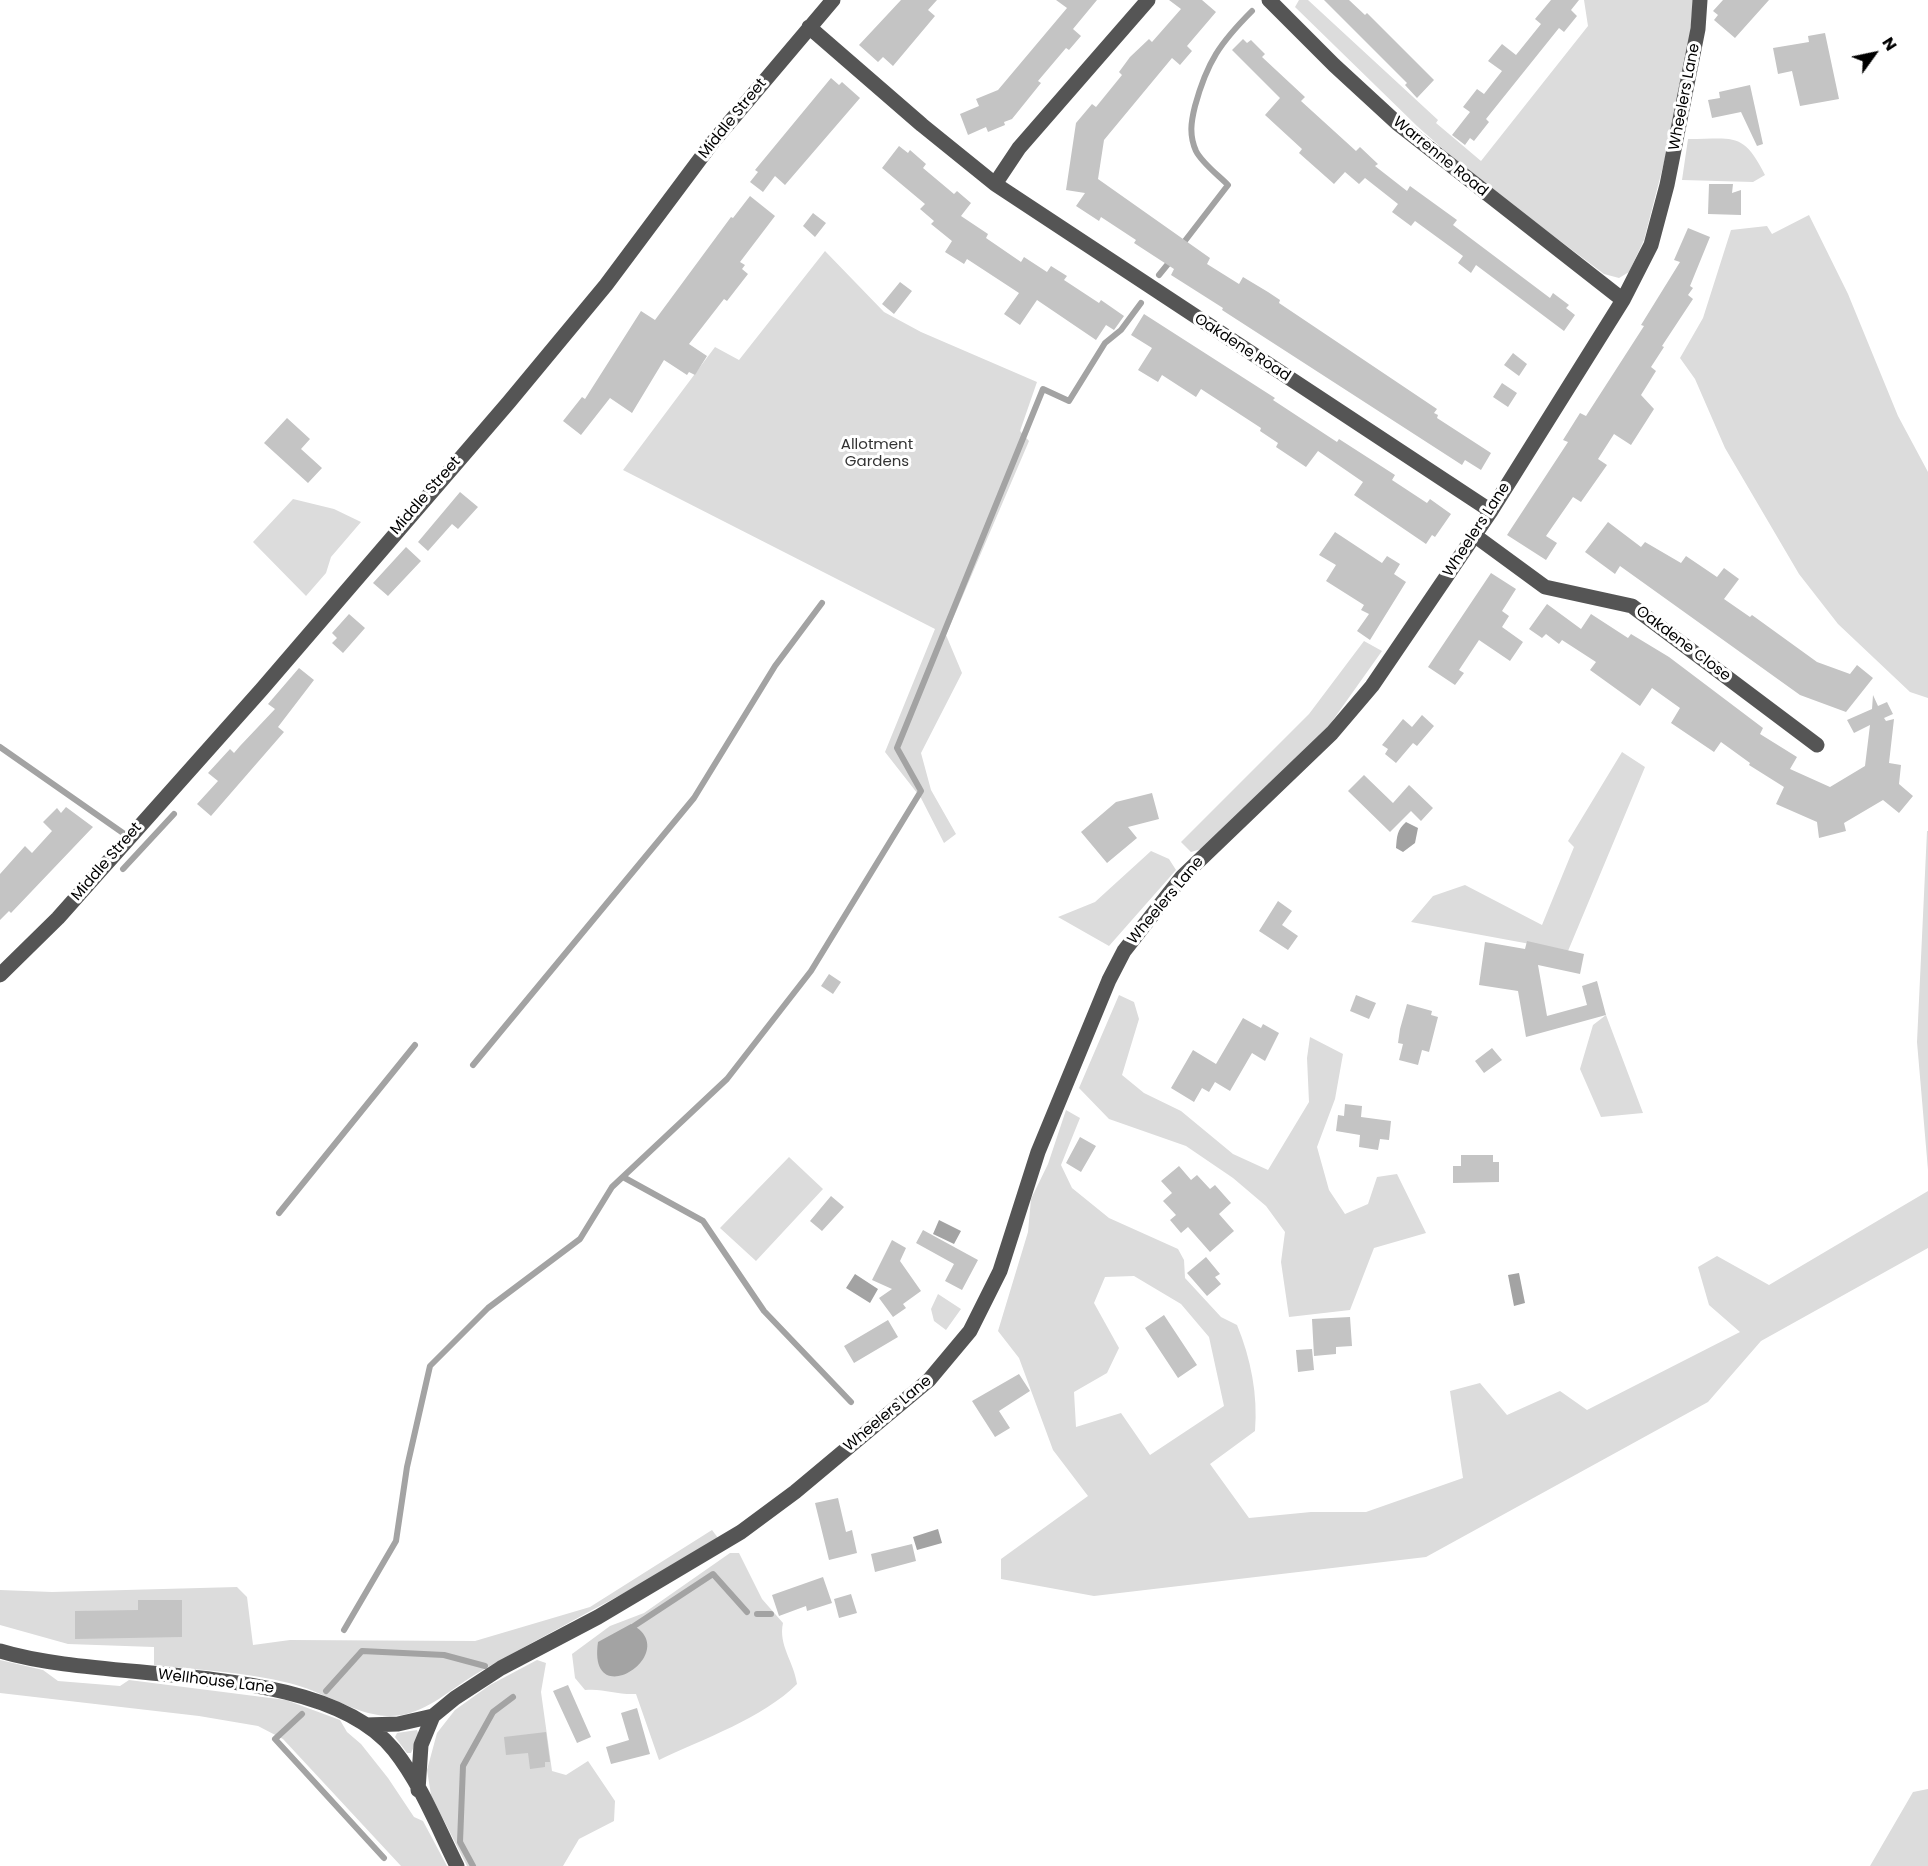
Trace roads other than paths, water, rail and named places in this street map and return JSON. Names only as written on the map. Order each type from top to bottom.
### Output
[{"type":"street","name":"Middle Street","points":[[0,975],[58,918],[262,689],[509,402],[606,285],[712,144],[833,0]]},
{"type":"street","points":[[995,184],[1019,148],[1148,0]]},
{"type":"street","name":"Warrenne Road","points":[[1269,0],[1334,65],[1397,123],[1623,300]]},
{"type":"street","name":"Wheelers Lane","points":[[418,1790],[421,1745],[433,1716],[454,1698],[501,1668],[598,1617],[741,1532],[795,1492],[929,1380],[970,1331],[999,1271],[1038,1152],[1109,980],[1124,951],[1182,877],[1332,733],[1365,694],[1491,511],[1623,300],[1651,244],[1667,186],[1698,29],[1700,0]]},
{"type":"street","name":"Oakdene Road","points":[[809,27],[922,125],[995,184],[1491,511]]},
{"type":"street","name":"Oakdene Close","points":[[1474,535],[1545,587],[1632,606],[1817,745]]},
{"type":"street","name":"Wellhouse Lane","points":[[0,1651],[70,1665],[274,1688],[322,1702],[366,1725],[394,1750],[418,1790],[457,1866]]},
{"type":"street","name":"Wheelers Lane","points":[[366,1725],[398,1724],[433,1716]]},
{"type":"waterway","points":[[1181,246],[1228,185],[1196,151],[1192,139],[1192,123],[1195,106],[1210,65],[1231,33],[1252,11]]},
{"type":"waterway","points":[[1159,275],[1172,259]]},
{"type":"waterway","points":[[344,1630],[396,1541],[407,1467],[430,1366],[488,1308],[580,1239],[612,1187],[727,1079],[811,971],[921,791],[897,748],[1043,389],[1069,401],[1105,343],[1121,330],[1141,303]]},
{"type":"waterway","points":[[473,1065],[694,798],[775,666],[822,603]]},
{"type":"waterway","points":[[0,747],[123,833]]},
{"type":"waterway","points":[[123,869],[174,814]]},
{"type":"waterway","points":[[279,1213],[415,1045]]},
{"type":"waterway","points":[[623,1177],[703,1221],[764,1311],[851,1402]]},
{"type":"waterway","points":[[634,1626],[713,1574],[747,1612]]},
{"type":"waterway","points":[[757,1614],[771,1614]]},
{"type":"waterway","points":[[326,1691],[362,1651],[444,1655],[485,1666]]},
{"type":"waterway","points":[[473,1866],[460,1842],[463,1766],[493,1712],[513,1697]]},
{"type":"waterway","points":[[302,1714],[275,1739],[384,1858]]},
{"type":"park label","name":"Allotment Gardens","points":[[877,454]]}]
